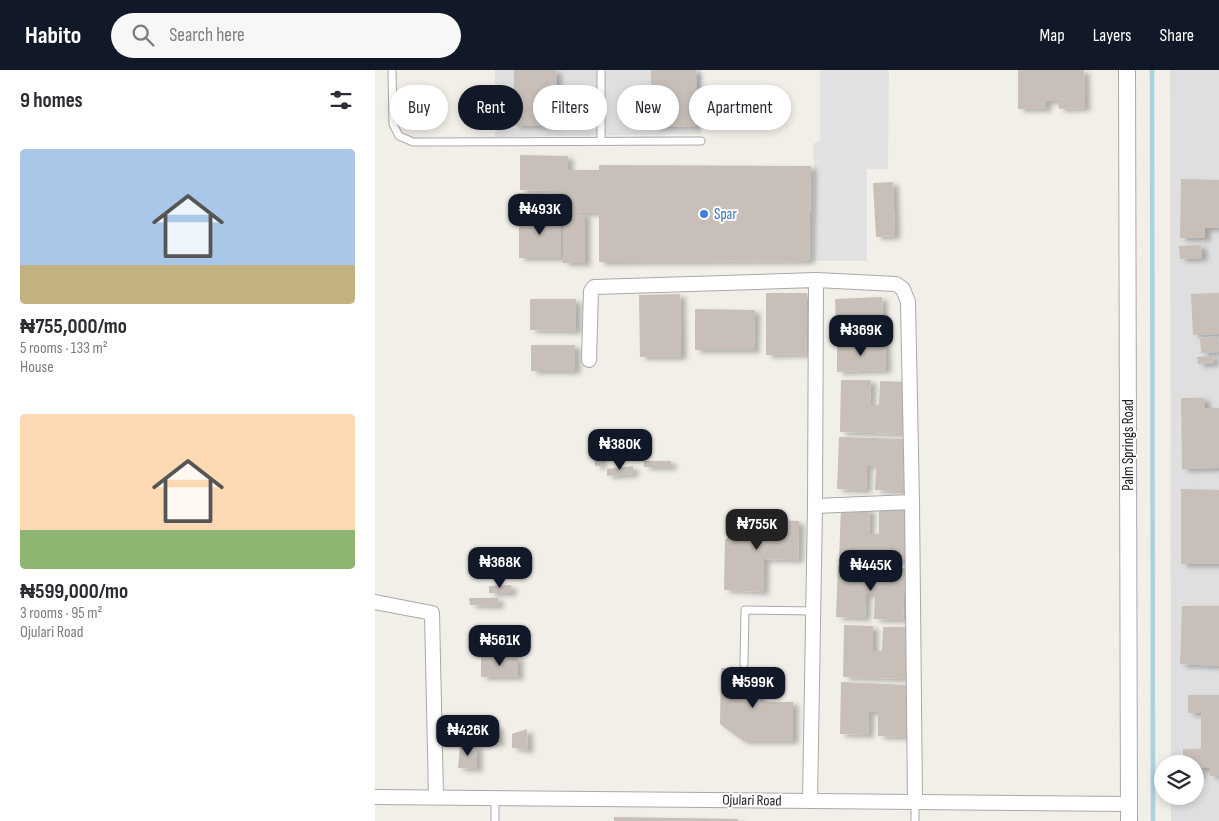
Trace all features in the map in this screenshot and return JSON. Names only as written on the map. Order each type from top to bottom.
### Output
[{"type":"street","name":"Palm Springs Road","points":[[1127,70],[1129,821]]},
{"type":"street","points":[[809,801],[815,506],[816,280]]},
{"type":"street","points":[[589,360],[591,291],[594,287],[816,280],[896,284],[903,289],[908,302],[915,802]]},
{"type":"street","points":[[815,506],[912,502]]},
{"type":"street","points":[[375,602],[432,613],[436,798]]},
{"type":"street","name":"Ojulari Road","points":[[375,797],[1129,804]]},
{"type":"lane","points":[[392,70],[393,124],[399,136],[413,142],[701,141]]},
{"type":"lane","points":[[601,70],[601,141]]},
{"type":"lane","points":[[744,664],[745,610],[812,610]]},
{"type":"lane","points":[[495,798],[495,821]]},
{"type":"lane","points":[[915,802],[915,821]]},
{"type":"shaded area","points":[[495,70],[701,70],[701,85],[689,85],[689,130],[701,130],[701,134],[495,137],[495,130],[523,130],[523,85],[495,85]]},
{"type":"shaded area","points":[[820,70],[889,70],[888,169],[867,169],[867,261],[813,261],[813,144],[820,140]]},
{"type":"shaded area","points":[[1170,70],[1219,70],[1219,821],[1171,821],[1171,805],[1204,805],[1204,755],[1171,755]]},
{"type":"building","points":[[514,70],[556,70],[556,85],[533,85],[533,126],[523,126],[523,85],[514,85]]},
{"type":"building","points":[[651,70],[696,70],[696,85],[689,85],[689,126],[679,126],[679,85],[651,85]]},
{"type":"building","points":[[1018,70],[1084,70],[1085,108],[1059,109],[1058,101],[1046,101],[1046,109],[1018,109]]},
{"type":"building","name":"Spar","points":[[520,155],[568,156],[568,170],[599,170],[599,165],[811,166],[809,261],[599,262],[599,213],[551,212],[551,191],[520,190]]},
{"type":"building","points":[[1181,179],[1219,180],[1219,228],[1205,228],[1205,238],[1180,238]]},
{"type":"building","points":[[893,182],[895,236],[876,237],[873,183]]},
{"type":"building","points":[[518,193],[541,193],[541,208],[519,208]]},
{"type":"building","points":[[563,214],[585,214],[585,263],[563,263]]},
{"type":"building","points":[[519,215],[561,215],[561,258],[519,258]]},
{"type":"building","points":[[1201,245],[1202,258],[1180,259],[1179,246]]},
{"type":"building","points":[[766,293],[807,293],[807,354],[766,355]]},
{"type":"building","points":[[1219,293],[1219,334],[1193,335],[1191,294]]},
{"type":"building","points":[[680,294],[681,357],[640,357],[639,295]]},
{"type":"building","points":[[882,297],[883,326],[836,328],[835,299]]},
{"type":"building","points":[[530,299],[576,299],[576,331],[530,330]]},
{"type":"building","points":[[695,309],[755,310],[754,350],[695,350]]},
{"type":"building","points":[[1218,336],[1219,352],[1201,353],[1200,338]]},
{"type":"building","points":[[885,342],[886,370],[837,372],[837,344]]},
{"type":"building","points":[[531,345],[575,345],[575,371],[531,371]]},
{"type":"building","points":[[1213,356],[1214,363],[1198,364],[1197,357]]},
{"type":"building","points":[[841,380],[871,380],[870,405],[879,405],[880,381],[909,382],[907,434],[840,432]]},
{"type":"building","points":[[1181,398],[1204,398],[1205,408],[1219,408],[1219,468],[1182,469]]},
{"type":"building","points":[[599,437],[601,466],[595,466],[593,438]]},
{"type":"building","points":[[839,437],[906,439],[904,491],[875,490],[876,466],[867,465],[866,490],[837,489]]},
{"type":"building","points":[[644,461],[671,461],[671,467],[644,467]]},
{"type":"building","points":[[633,466],[633,474],[607,476],[607,469]]},
{"type":"building","points":[[1181,489],[1219,490],[1219,564],[1181,564]]},
{"type":"building","points":[[841,508],[870,509],[869,534],[879,534],[879,510],[908,510],[907,562],[839,560]]},
{"type":"building","points":[[743,519],[799,521],[798,560],[764,559],[763,592],[724,590],[725,540]]},
{"type":"building","points":[[838,565],[905,568],[903,620],[874,619],[875,594],[866,594],[865,618],[836,617]]},
{"type":"building","points":[[511,585],[511,593],[489,593],[489,586]]},
{"type":"building","points":[[469,598],[498,598],[498,606],[470,605]]},
{"type":"building","points":[[1182,606],[1219,606],[1219,666],[1180,664]]},
{"type":"building","points":[[844,625],[873,626],[873,651],[882,651],[883,627],[912,627],[910,679],[843,677]]},
{"type":"building","points":[[481,657],[518,657],[518,677],[481,677]]},
{"type":"building","points":[[721,668],[760,668],[760,702],[793,702],[793,741],[743,741],[720,724]]},
{"type":"building","points":[[841,682],[909,685],[907,737],[878,736],[878,712],[869,711],[868,735],[840,734]]},
{"type":"building","points":[[1188,695],[1219,695],[1219,776],[1210,776],[1210,768],[1204,768],[1204,755],[1183,755],[1183,749],[1201,749],[1201,713],[1188,713]]},
{"type":"building","points":[[486,726],[498,726],[499,743],[488,744]]},
{"type":"building","points":[[527,729],[528,750],[512,748],[512,734]]},
{"type":"building","points":[[460,745],[477,745],[477,769],[458,768]]},
{"type":"building","points":[[614,817],[738,819],[738,821],[614,821]]},
{"type":"waterway","points":[[1152,70],[1153,821]]},
{"type":"place","name":"Spar","points":[[704,214]]}]
